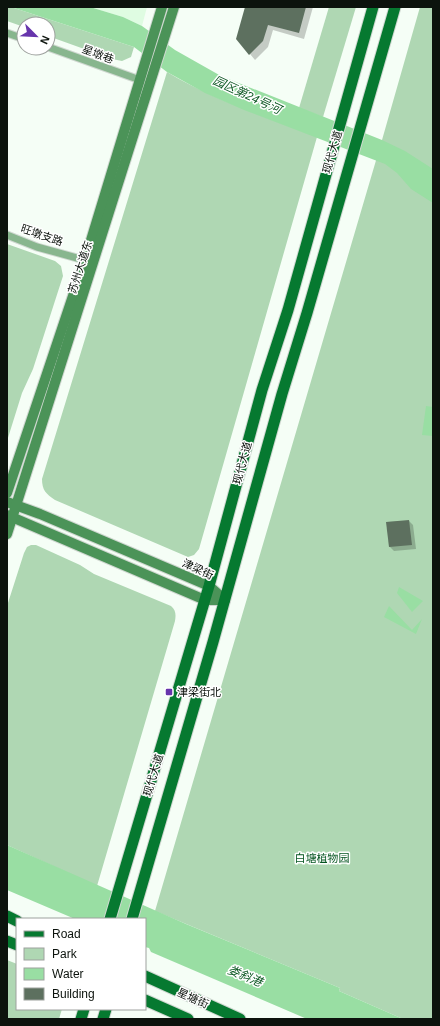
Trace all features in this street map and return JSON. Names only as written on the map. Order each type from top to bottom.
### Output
[{"type":"main road","name":"苏州大道东","points":[[7,534],[11,503],[89,261],[162,7]]},
{"type":"main road","name":"苏州大道东","points":[[7,493],[89,261],[156,65],[174,7]]},
{"type":"main road","name":"现代大道","points":[[110,918],[205,600],[262,390],[288,310],[373,7]]},
{"type":"main road","name":"现代大道","points":[[132,918],[225,600],[282,394],[307,313],[395,7]]},
{"type":"main road","name":"津梁街","points":[[11,503],[209,586],[225,600]]},
{"type":"main road","points":[[10,516],[205,600],[225,600]]},
{"type":"main road","points":[[7,916],[16,920]]},
{"type":"main road","name":"星塘街","points":[[146,976],[240,1019]]},
{"type":"main road","name":"星塘街","points":[[146,1000],[188,1019]]},
{"type":"street","name":"星墩巷","points":[[56,50],[140,80]]},
{"type":"street","name":"旺墩支路","points":[[7,234],[37,247],[89,261]]},
{"type":"shaded area","points":[[90,7],[147,7],[142,26],[123,17]]},
{"type":"green space","points":[[7,7],[39,16],[16,16],[16,24],[7,21]]},
{"type":"green space","points":[[329,7],[356,7],[323,117],[299,108]]},
{"type":"green space","name":"白塘植物园","points":[[420,7],[433,7],[433,1019],[403,1019],[339,991],[340,988],[155,911]]},
{"type":"green space","points":[[56,22],[134,47],[131,57],[122,61],[112,59],[56,39]]},
{"type":"green space","points":[[167,72],[222,100],[317,137],[199,549],[194,555],[188,557],[55,500],[45,491],[42,479]]},
{"type":"green space","points":[[7,244],[55,261],[61,266],[63,276],[33,369],[22,393],[7,441]]},
{"type":"green space","points":[[36,545],[80,565],[94,574],[171,606],[174,609],[176,617],[97,886],[7,845],[7,606],[24,553],[27,547]]},
{"type":"green space","points":[[7,960],[16,964],[16,1010],[62,1010],[59,1019],[7,1019]]},
{"type":"water","name":"园区第24号河","points":[[11,7],[90,7],[123,17],[142,26],[175,50],[221,76],[382,140],[405,151],[433,169],[433,203],[411,189],[397,173],[385,164],[244,110],[205,93],[167,72],[134,47],[56,22],[56,16],[39,16]]},
{"type":"water","points":[[426,406],[433,407],[433,436],[422,435]]},
{"type":"water","points":[[399,587],[423,601],[412,612],[397,593]]},
{"type":"water","points":[[389,606],[412,630],[422,619],[416,634],[384,617]]},
{"type":"water","name":"娄斜港","points":[[7,845],[186,924],[340,988],[339,991],[403,1019],[307,1019],[151,952],[149,948],[146,947],[146,918],[73,918],[7,890]]},
{"type":"building","points":[[245,7],[306,7],[299,33],[268,25],[263,41],[249,55],[236,39]]},
{"type":"building","points":[[409,520],[412,545],[389,547],[386,522]]},
{"type":"place","name":"津梁街北","points":[[169,692]]}]
